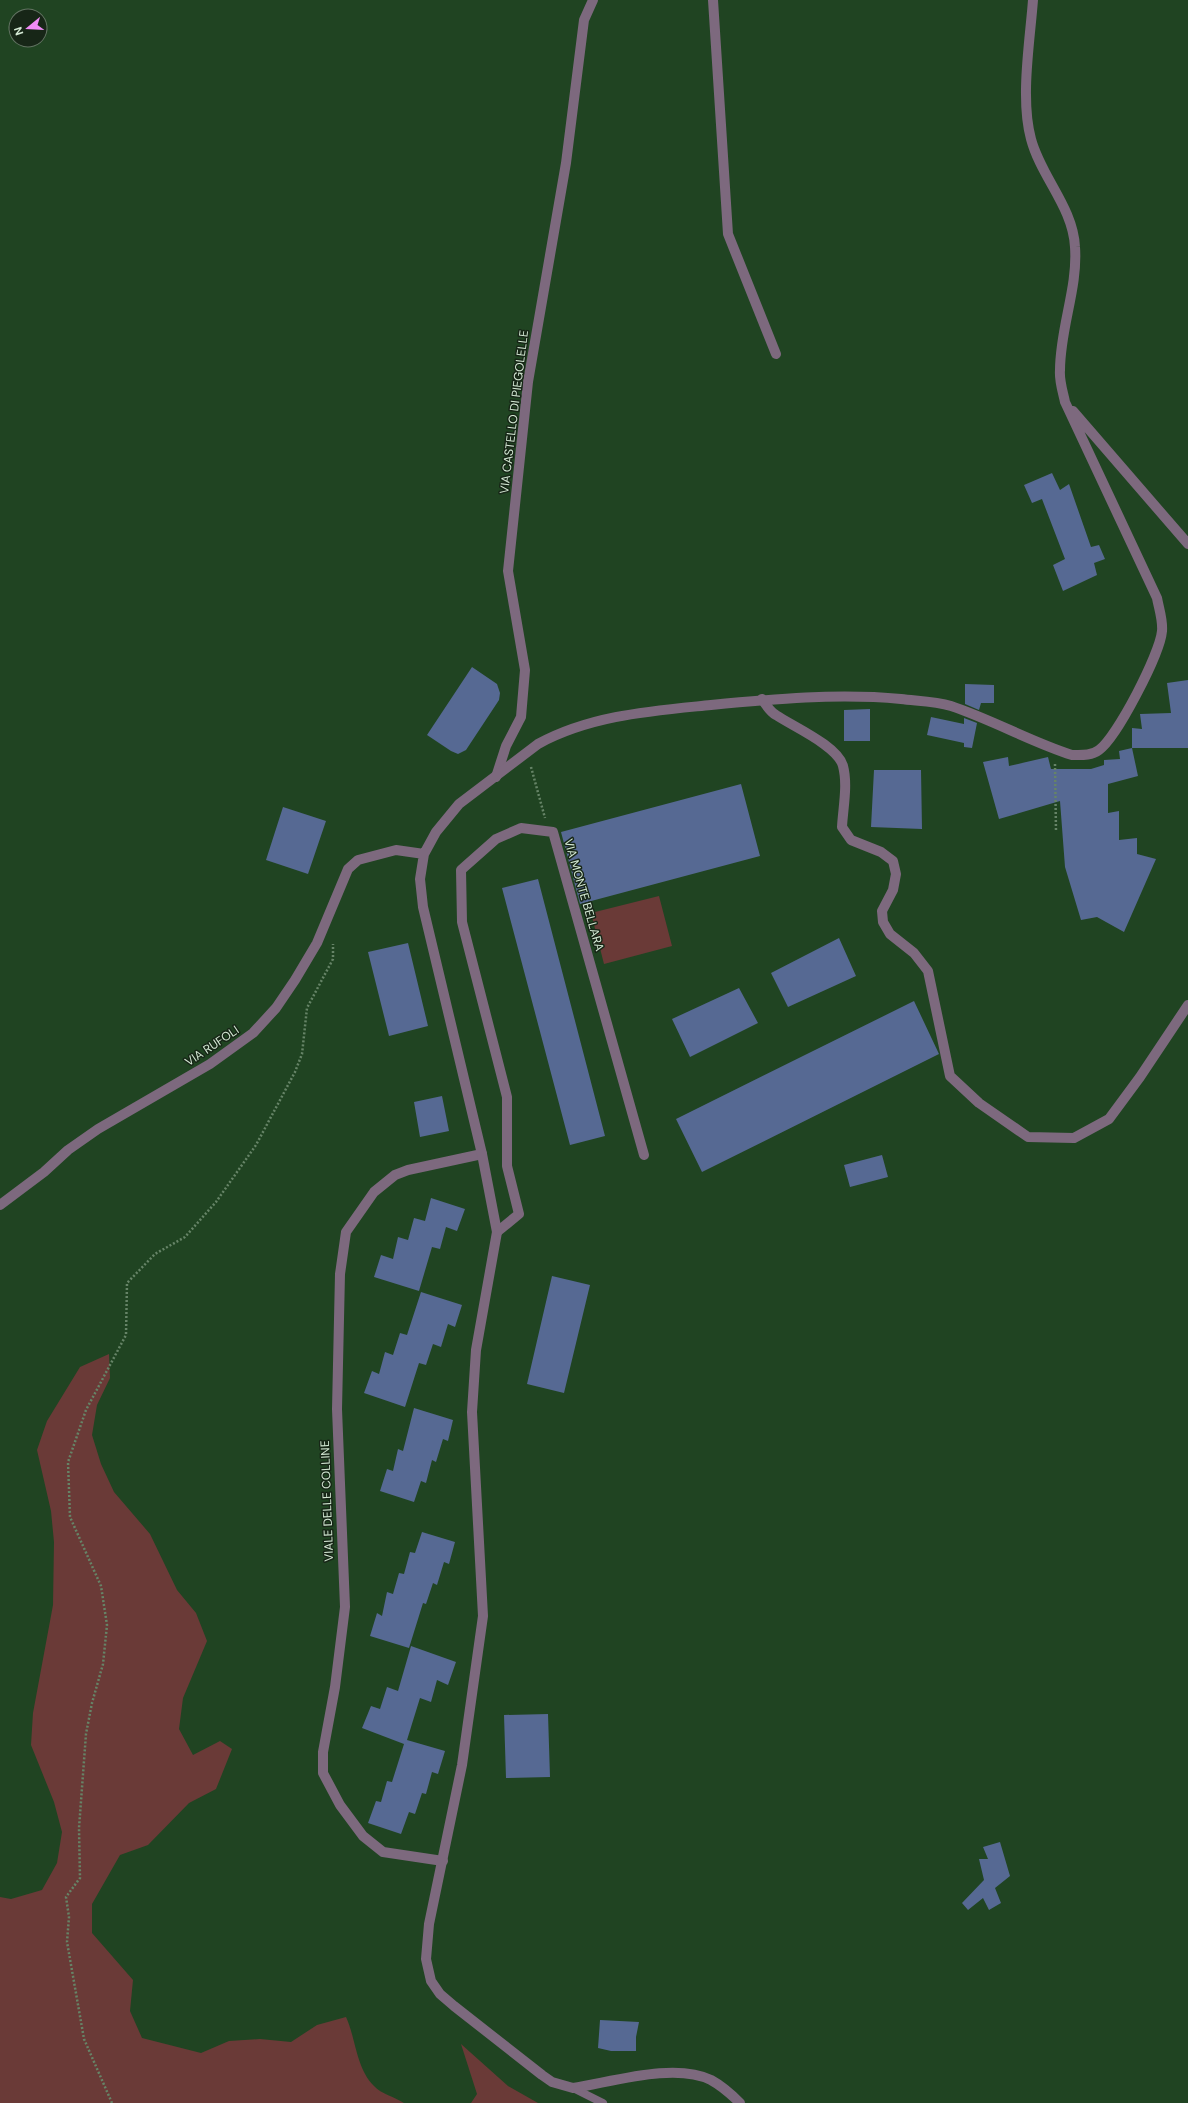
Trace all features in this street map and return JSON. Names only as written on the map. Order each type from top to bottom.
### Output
[{"type":"street","name":"VIA CASTELLO DI PIEGOLELLE","points":[[496,777],[506,746],[521,717],[525,670],[508,571],[528,382],[566,163],[584,20],[592,0]]},
{"type":"street","points":[[713,0],[728,234],[776,354]]},
{"type":"street","points":[[740,2103],[724,2088],[711,2080],[681,2072],[646,2075],[573,2088],[552,2082],[454,2006],[440,1994],[431,1981],[426,1959],[429,1924],[462,1765],[483,1616],[472,1412],[476,1350],[497,1232],[482,1154],[423,907],[420,879],[424,854],[436,832],[459,804],[527,752],[551,737],[614,717],[647,712],[762,700],[818,696],[875,697],[951,706],[1072,755],[1088,755],[1099,750],[1119,725],[1141,684],[1160,642],[1162,631],[1157,598],[1065,402],[1060,381],[1060,357],[1075,267],[1075,246],[1072,227],[1066,210],[1046,174],[1031,139],[1026,108],[1033,0]]},
{"type":"street","points":[[1065,402],[1188,544]]},
{"type":"street","points":[[762,700],[774,714],[808,733],[834,754],[843,765],[844,788],[842,827],[851,840],[881,852],[893,861],[896,874],[893,890],[882,911],[883,922],[890,934],[914,953],[928,971],[950,1076],[980,1103],[1028,1137],[1074,1138],[1109,1120],[1140,1077],[1188,1005]]},
{"type":"street","name":"VIA MONTE BELLARA","points":[[497,1232],[519,1214],[507,1166],[507,1098],[462,922],[462,870],[496,839],[521,828],[553,832],[644,1155]]},
{"type":"street","name":"VIA RUFOLI","points":[[0,1205],[98,1129],[210,1064],[253,1033],[276,1008],[295,980],[317,943],[344,875],[358,860],[396,850],[424,854]]},
{"type":"street","name":"VIALE DELLE COLLINE","points":[[442,1861],[383,1852],[363,1836],[340,1805],[323,1772],[323,1752],[335,1687],[344,1607],[337,1409],[340,1274],[346,1232],[374,1192],[395,1175],[408,1170],[482,1154]]},
{"type":"lane","points":[[573,2088],[603,2103]]},
{"type":"path","points":[[1054,749],[1056,832]]},
{"type":"path","points":[[527,752],[549,832]]},
{"type":"path","points":[[112,2103],[84,2039],[67,1942],[69,1917],[66,1897],[80,1878],[79,1828],[86,1734],[92,1703],[103,1664],[107,1625],[101,1586],[70,1516],[68,1462],[86,1410],[126,1336],[127,1283],[155,1254],[185,1237],[216,1202],[256,1145],[295,1072],[302,1054],[307,1008],[333,959],[334,943]]},
{"type":"shaded area","points":[[659,896],[672,946],[604,964],[591,913]]},
{"type":"shaded area","points":[[109,1354],[110,1378],[97,1405],[92,1435],[101,1464],[114,1492],[150,1534],[177,1590],[196,1613],[207,1641],[183,1698],[179,1729],[193,1755],[220,1741],[232,1749],[216,1789],[189,1803],[148,1845],[120,1855],[92,1904],[92,1933],[133,1980],[130,2011],[142,2038],[201,2053],[229,2041],[260,2039],[291,2042],[317,2025],[346,2017],[363,2071],[368,2079],[380,2091],[404,2103],[0,2103],[0,1897],[11,1899],[42,1890],[57,1863],[62,1832],[54,1802],[31,1745],[33,1713],[53,1605],[54,1542],[51,1511],[37,1450],[47,1421],[80,1367]]},
{"type":"shaded area","points":[[461,2044],[508,2086],[538,2103],[471,2103],[477,2094]]},
{"type":"building","points":[[1052,473],[1060,490],[1069,484],[1091,547],[1099,545],[1105,559],[1094,563],[1097,575],[1063,591],[1053,565],[1065,559],[1042,499],[1032,503],[1024,485]]},
{"type":"building","points":[[472,667],[497,684],[500,693],[499,700],[466,750],[458,754],[427,735]]},
{"type":"building","points":[[1188,680],[1188,748],[1132,748],[1132,728],[1142,729],[1140,714],[1171,713],[1167,683]]},
{"type":"building","points":[[965,684],[994,685],[994,703],[981,703],[979,710],[965,704]]},
{"type":"building","points":[[870,709],[870,741],[844,741],[844,710]]},
{"type":"building","points":[[931,717],[964,724],[964,718],[977,723],[972,748],[964,747],[964,743],[927,735]]},
{"type":"building","points":[[1132,748],[1138,776],[1108,784],[1108,813],[1119,811],[1119,840],[1137,838],[1137,854],[1156,859],[1124,932],[1097,917],[1081,920],[1065,867],[1060,801],[999,819],[983,762],[1008,757],[1009,766],[1048,757],[1051,769],[1091,769],[1104,765],[1104,760],[1120,759],[1119,751]]},
{"type":"building","points":[[874,770],[921,770],[922,829],[871,827]]},
{"type":"building","points":[[741,784],[760,856],[580,904],[561,832]]},
{"type":"building","points":[[283,807],[326,821],[308,874],[266,860]]},
{"type":"building","points":[[538,879],[605,1136],[570,1145],[502,888]]},
{"type":"building","points":[[839,938],[856,976],[788,1007],[771,973]]},
{"type":"building","points":[[408,943],[428,1026],[389,1036],[368,952]]},
{"type":"building","points":[[739,988],[758,1023],[690,1057],[672,1019]]},
{"type":"building","points":[[914,1001],[939,1054],[702,1172],[676,1119]]},
{"type":"building","points":[[442,1096],[449,1131],[420,1137],[414,1102]]},
{"type":"building","points":[[882,1155],[888,1177],[850,1187],[844,1165]]},
{"type":"building","points":[[431,1198],[465,1209],[457,1231],[446,1227],[440,1249],[432,1247],[419,1291],[374,1277],[381,1255],[393,1259],[398,1237],[408,1240],[414,1218],[425,1221]]},
{"type":"building","points":[[552,1276],[590,1285],[564,1393],[527,1384]]},
{"type":"building","points":[[421,1292],[462,1305],[455,1327],[448,1324],[441,1347],[433,1344],[426,1365],[419,1363],[405,1407],[364,1393],[372,1371],[379,1374],[385,1352],[393,1355],[400,1333],[407,1335]]},
{"type":"building","points":[[414,1408],[453,1420],[448,1441],[443,1439],[436,1462],[432,1460],[426,1483],[421,1481],[414,1502],[380,1491],[387,1469],[393,1471],[398,1449],[403,1451]]},
{"type":"building","points":[[422,1532],[455,1542],[449,1564],[444,1562],[437,1585],[433,1583],[426,1604],[423,1603],[409,1648],[370,1636],[377,1613],[382,1616],[387,1592],[393,1594],[399,1573],[404,1574],[410,1552],[415,1553]]},
{"type":"building","points":[[411,1646],[456,1662],[448,1685],[437,1680],[431,1702],[420,1698],[407,1740],[445,1751],[438,1774],[432,1772],[426,1794],[422,1793],[415,1814],[409,1812],[401,1834],[368,1823],[376,1801],[381,1802],[387,1781],[392,1782],[404,1744],[362,1728],[371,1706],[380,1709],[387,1687],[398,1691]]},
{"type":"building","points":[[548,1714],[550,1777],[506,1778],[504,1715]]},
{"type":"building","points":[[1000,1842],[1010,1876],[995,1888],[1001,1903],[989,1910],[983,1898],[968,1910],[962,1903],[984,1880],[979,1859],[988,1859],[983,1847]]},
{"type":"building","points":[[600,2020],[639,2022],[636,2037],[636,2051],[611,2051],[598,2048]]}]
